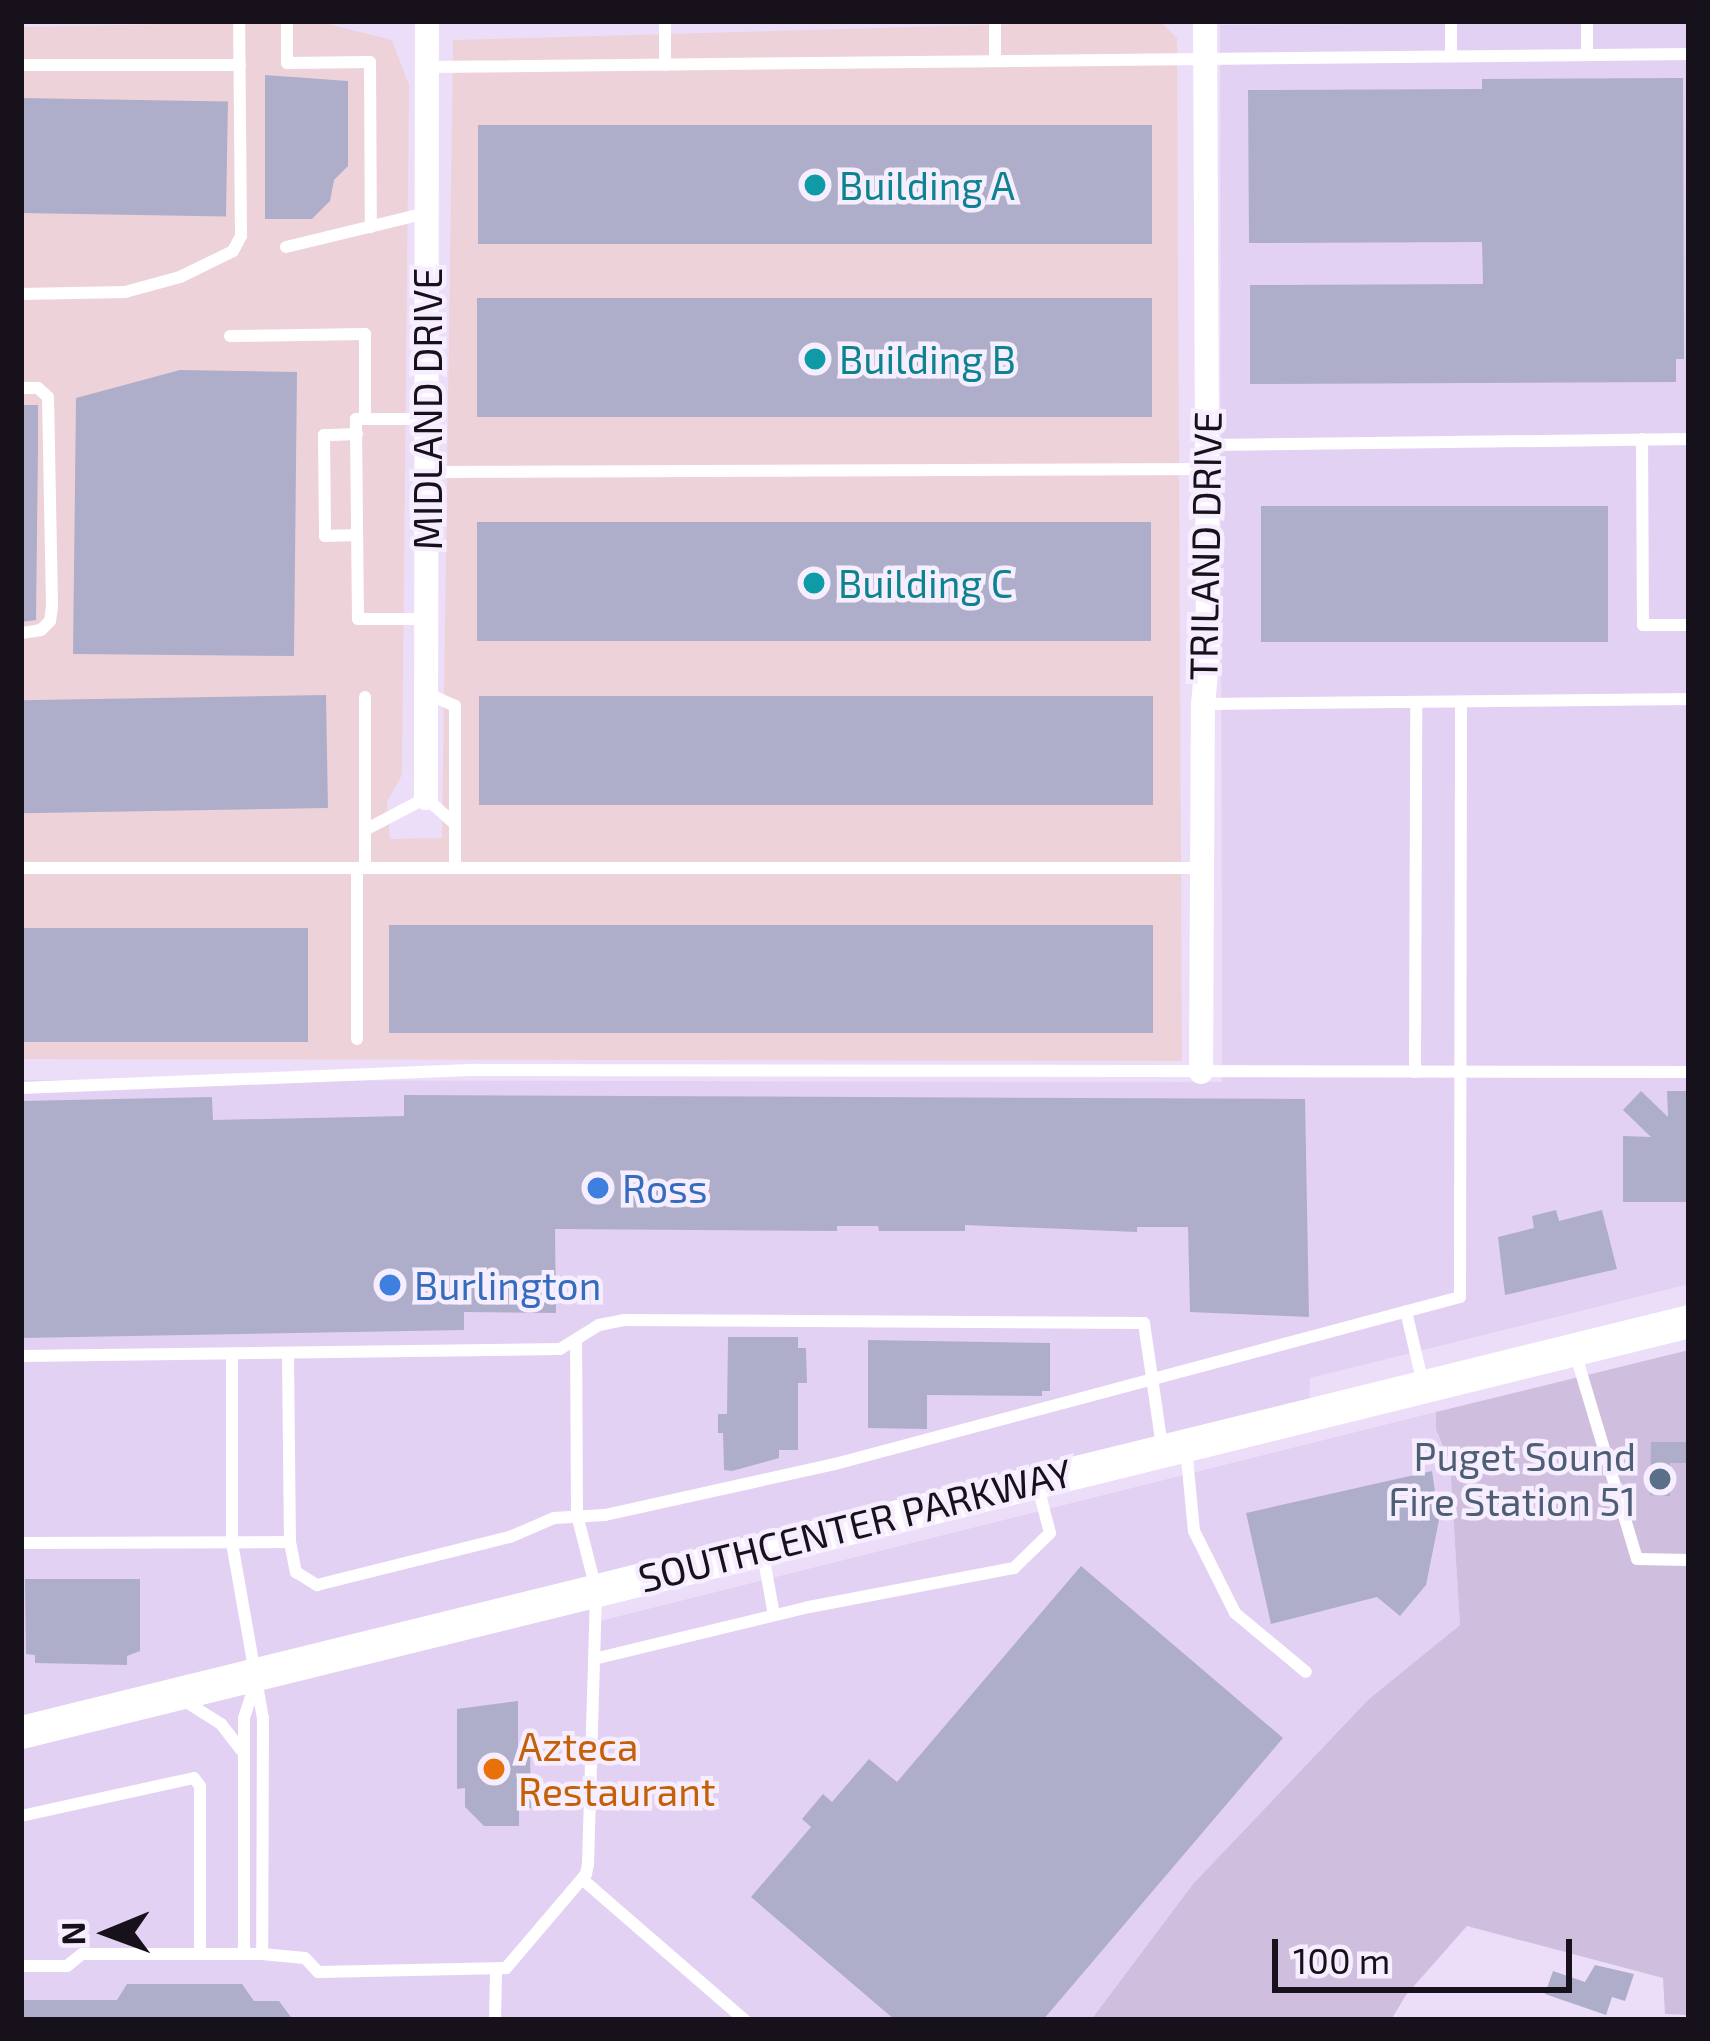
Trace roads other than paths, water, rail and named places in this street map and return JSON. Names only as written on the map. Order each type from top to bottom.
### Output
[{"type":"main road","name":"SOUTHCENTER PARKWAY","points":[[21,1732],[1173,1444],[1689,1321]]},
{"type":"street","name":"MIDLAND DRIVE","points":[[426,798],[427,21]]},
{"type":"street","name":"TRILAND DRIVE","points":[[1202,1072],[1203,704],[1208,652],[1205,21]]},
{"type":"lane","points":[[21,294],[125,292],[179,277],[233,250],[241,236],[239,21]]},
{"type":"lane","points":[[287,21],[287,63],[370,62],[371,227]]},
{"type":"lane","points":[[665,21],[665,65]]},
{"type":"lane","points":[[995,21],[995,61]]},
{"type":"lane","points":[[1450,21],[1451,56]]},
{"type":"lane","points":[[1587,21],[1587,55]]},
{"type":"lane","points":[[428,67],[1689,54]]},
{"type":"lane","points":[[21,65],[240,64]]},
{"type":"lane","points":[[286,247],[427,213]]},
{"type":"lane","points":[[230,336],[364,334],[365,419]]},
{"type":"lane","points":[[21,388],[38,388],[48,397],[52,584],[50,621],[41,630],[21,633]]},
{"type":"lane","points":[[426,619],[358,619],[356,419],[427,419]]},
{"type":"lane","points":[[357,434],[324,434],[325,536],[357,536]]},
{"type":"lane","points":[[1642,439],[1643,625],[1689,625]]},
{"type":"lane","points":[[426,472],[1207,457],[1689,439]]},
{"type":"lane","points":[[426,693],[455,706],[455,868]]},
{"type":"lane","points":[[357,1040],[364,697]]},
{"type":"lane","points":[[1203,704],[1689,699]]},
{"type":"lane","points":[[1414,1072],[1416,702]]},
{"type":"lane","points":[[288,1355],[290,1543],[296,1572],[316,1585],[577,1515],[605,1514],[835,1464],[1460,1297],[1461,702]]},
{"type":"lane","points":[[364,830],[426,798],[455,824]]},
{"type":"lane","points":[[21,868],[1202,868]]},
{"type":"lane","points":[[21,1088],[476,1070],[1689,1072]]},
{"type":"lane","points":[[1406,1311],[1423,1384]]},
{"type":"lane","points":[[21,1356],[560,1349],[599,1324],[624,1320],[1144,1323],[1151,1382],[1173,1444],[1194,1532],[1234,1612],[1306,1672]]},
{"type":"lane","points":[[21,1966],[68,1966],[82,1954],[262,1954],[305,1958],[318,1972],[496,1972],[506,1968],[582,1879],[588,1864],[596,1589],[577,1515],[576,1340]]},
{"type":"lane","points":[[1574,1348],[1637,1559],[1689,1560]]},
{"type":"lane","points":[[232,1356],[232,1544],[263,1718],[262,1954]]},
{"type":"lane","points":[[594,1659],[774,1615],[1014,1568],[1051,1533],[1036,1481]]},
{"type":"lane","points":[[21,1543],[290,1543]]},
{"type":"lane","points":[[761,1548],[774,1615]]},
{"type":"lane","points":[[244,1954],[244,1718],[258,1675]]},
{"type":"lane","points":[[174,1694],[221,1724],[244,1756]]},
{"type":"lane","points":[[21,1816],[194,1778],[200,1786],[200,1954]]},
{"type":"lane","points":[[582,1879],[745,2020]]},
{"type":"lane","points":[[495,2020],[496,1972]]},
{"type":"place","name":"Building A","points":[[815,185]]},
{"type":"place","name":"Building B","points":[[815,359]]},
{"type":"place","name":"Building C","points":[[814,583]]},
{"type":"place","name":"Ross","points":[[598,1188]]},
{"type":"place","name":"Burlington","points":[[390,1285]]},
{"type":"place","name":"Puget Sound Fire Station 51","points":[[1660,1479]]},
{"type":"place","name":"Azteca Restaurant","points":[[494,1769]]}]
